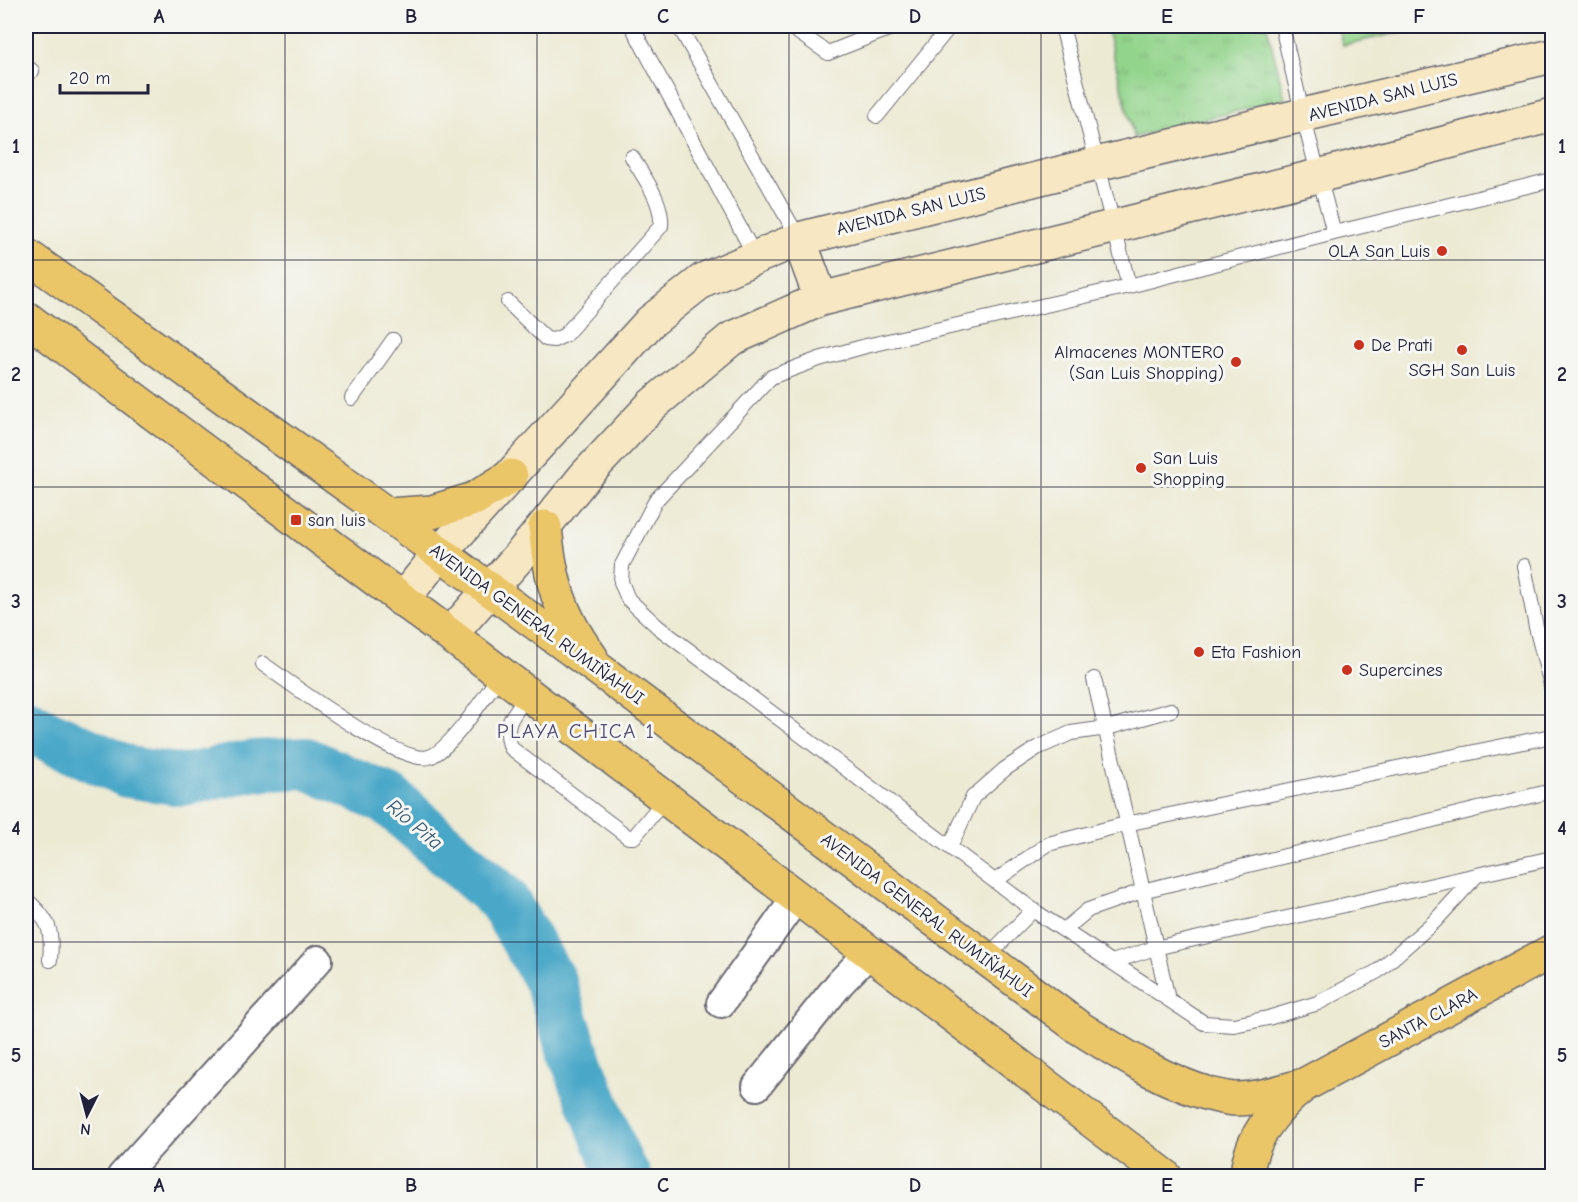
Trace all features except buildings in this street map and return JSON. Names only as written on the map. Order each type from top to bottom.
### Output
[{"type":"highway","name":"AVENIDA GENERAL RUMIÑAHUI","points":[[26,255],[388,514],[601,670],[1078,1027],[1140,1064],[1176,1082],[1235,1100],[1259,1097],[1304,1084]]},
{"type":"highway","points":[[26,318],[450,635],[1165,1176]]},
{"type":"highway","points":[[388,514],[432,512],[474,499],[511,476]]},
{"type":"highway","points":[[545,527],[549,566],[560,604],[577,639],[601,670]]},
{"type":"highway","name":"SANTA CLARA","points":[[1304,1084],[1552,951]]},
{"type":"highway","points":[[1247,1176],[1254,1145],[1267,1122],[1283,1101],[1304,1084]]},
{"type":"main road","name":"AVENIDA SAN LUIS","points":[[402,600],[440,553],[650,322],[703,280],[799,239],[1096,164],[1552,56]]},
{"type":"main road","points":[[450,635],[545,527],[586,475],[652,405],[731,339],[821,299],[1318,176],[1552,115]]},
{"type":"main road","points":[[799,239],[821,299]]},
{"type":"street","points":[[721,1003],[796,898]]},
{"type":"street","points":[[757,1086],[840,982],[869,952]]},
{"type":"street","points":[[122,1176],[318,960]]},
{"type":"lane","points":[[632,26],[755,256]]},
{"type":"lane","points":[[679,26],[799,239]]},
{"type":"lane","points":[[789,26],[828,53],[896,26]]},
{"type":"lane","points":[[877,116],[950,26]]},
{"type":"lane","points":[[1062,26],[1129,286]]},
{"type":"lane","points":[[1282,26],[1334,233]]},
{"type":"lane","points":[[508,302],[546,339],[554,340],[565,335],[661,226],[662,216],[659,204],[632,157]]},
{"type":"lane","points":[[1477,875],[1435,921],[1378,971],[1318,1003],[1268,1018],[1234,1025],[1204,1023],[1033,910],[658,627],[628,598],[621,582],[622,565],[656,500],[771,377],[819,359],[866,346],[1129,286],[1552,180]]},
{"type":"lane","points":[[352,398],[393,340]]},
{"type":"lane","points":[[1524,566],[1536,627],[1552,689]]},
{"type":"lane","points":[[263,664],[345,722],[410,756],[428,758],[444,749],[501,674]]},
{"type":"lane","points":[[1094,680],[1107,728],[1126,824],[1168,999]]},
{"type":"lane","points":[[528,695],[509,721],[506,736],[511,748],[628,837],[634,837],[665,799]]},
{"type":"lane","points":[[950,847],[973,797],[1005,769],[1038,748],[1071,733],[1107,728],[1170,710]]},
{"type":"lane","points":[[995,881],[1048,844],[1126,824],[1552,736]]},
{"type":"lane","points":[[1064,930],[1089,910],[1142,891],[1552,791]]},
{"type":"lane","points":[[1112,962],[1155,948],[1552,858]]},
{"type":"lane","points":[[26,899],[42,914],[52,936],[50,960]]},
{"type":"lane","points":[[986,958],[1033,910]]},
{"type":"green space","points":[[1106,26],[1267,26],[1285,99],[1134,137]]},
{"type":"green space","points":[[1337,26],[1427,26],[1343,45]]},
{"type":"waterway","name":"Río Pita","points":[[26,723],[128,772],[182,780],[252,766],[306,763],[389,800],[503,900],[550,981],[574,1054],[619,1169],[625,1176]]},
{"type":"place","name":"OLA San Luis","points":[[1442,251]]},
{"type":"place","name":"De Prati","points":[[1359,345]]},
{"type":"place","name":"SGH San Luis","points":[[1462,350]]},
{"type":"place","name":"Almacenes MONTERO (San Luis Shopping)","points":[[1236,362]]},
{"type":"place","name":"San Luis Shopping","points":[[1141,468]]},
{"type":"place","name":"san luis","points":[[296,520]]},
{"type":"place","name":"Eta Fashion","points":[[1199,652]]},
{"type":"place","name":"Supercines","points":[[1347,670]]},
{"type":"district","name":"PLAYA CHICA 1","points":[[576,731]]}]
